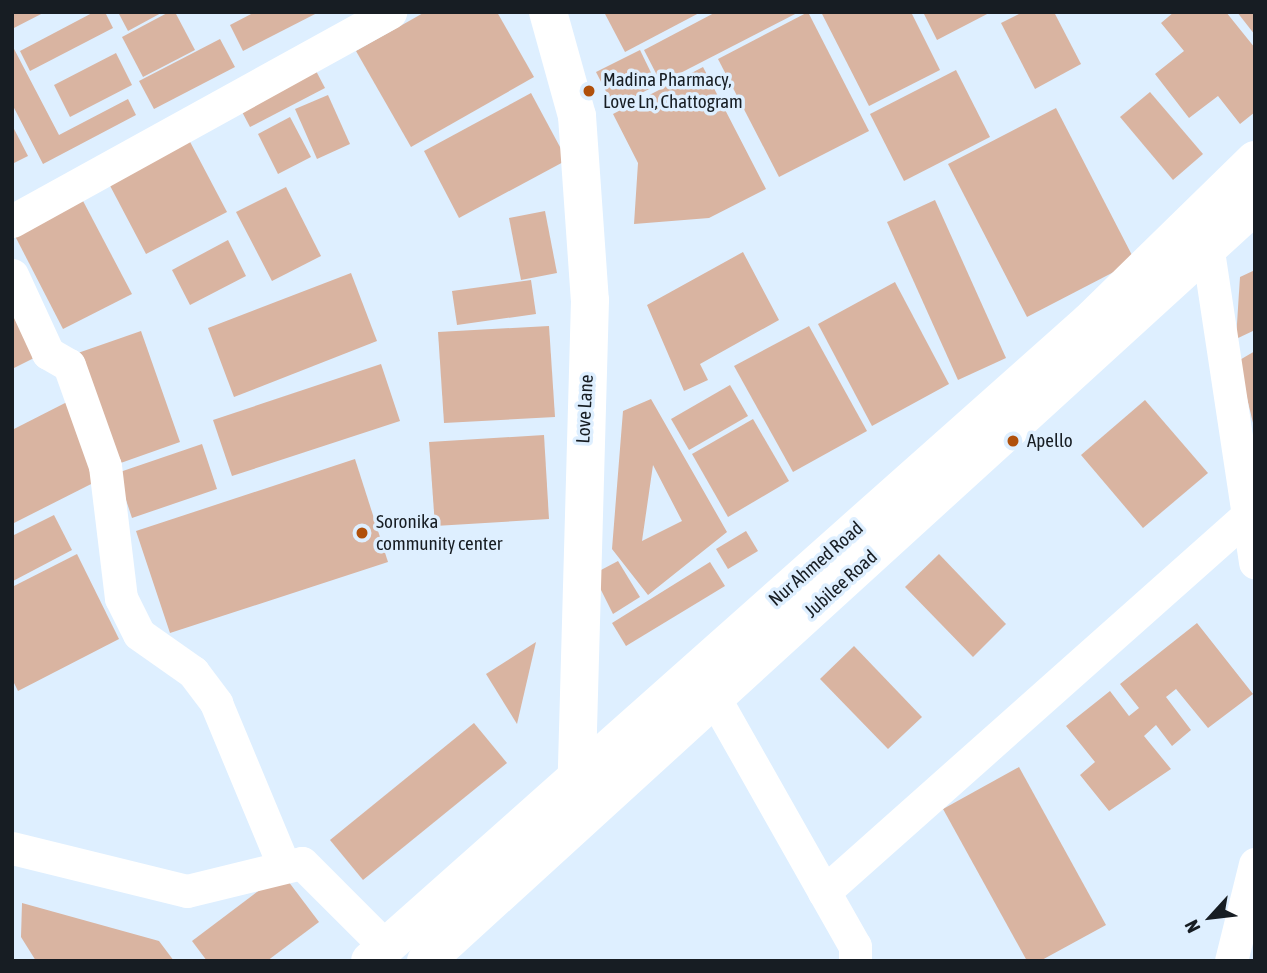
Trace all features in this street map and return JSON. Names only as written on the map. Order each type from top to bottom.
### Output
[{"type":"main road","name":"Love Lane","points":[[548,12],[577,116],[590,300],[578,772]]},
{"type":"main road","name":"Nur Ahmed Road","points":[[378,954],[578,772],[1089,322],[1255,160]]},
{"type":"main road","name":"Jubilee Road","points":[[426,961],[1208,251],[1255,205]]},
{"type":"main road","points":[[578,772],[604,798]]},
{"type":"street","points":[[12,222],[390,12]]},
{"type":"street","points":[[1208,251],[1251,512],[1255,562]]},
{"type":"street","points":[[12,275],[48,353],[69,365],[105,466],[121,598],[139,634],[193,672],[216,703],[284,864]]},
{"type":"street","points":[[824,891],[1251,512]]},
{"type":"street","points":[[715,699],[855,946],[855,961]]},
{"type":"street","points":[[12,848],[187,891],[284,864],[302,863],[321,876],[378,954]]},
{"type":"street","points":[[1231,961],[1255,864]]},
{"type":"building","points":[[12,12],[45,12],[12,29]]},
{"type":"building","points":[[94,12],[105,12],[113,28],[30,71],[20,51]]},
{"type":"building","points":[[118,12],[163,12],[128,31]]},
{"type":"building","points":[[169,12],[175,12],[195,50],[143,77],[122,37]]},
{"type":"building","points":[[255,12],[319,12],[243,51],[230,25]]},
{"type":"building","points":[[425,12],[497,12],[534,77],[411,147],[356,51]]},
{"type":"building","points":[[604,12],[701,12],[625,52]]},
{"type":"building","points":[[716,12],[799,12],[661,83],[644,50]]},
{"type":"building","points":[[808,12],[869,131],[779,177],[718,59]]},
{"type":"building","points":[[821,12],[911,12],[940,70],[869,106]]},
{"type":"building","points":[[923,12],[991,12],[937,40]]},
{"type":"building","points":[[1023,12],[1054,12],[1081,64],[1035,89],[1001,23]]},
{"type":"building","points":[[1174,12],[1226,12],[1255,48],[1255,112],[1240,124],[1218,96],[1189,118],[1155,74],[1184,51],[1161,23]]},
{"type":"building","points":[[1237,12],[1255,12],[1255,35]]},
{"type":"building","points":[[220,39],[235,67],[154,109],[139,81]]},
{"type":"building","points":[[12,45],[59,135],[128,99],[136,115],[43,164],[12,104]]},
{"type":"building","points":[[640,50],[657,85],[614,107],[596,72]]},
{"type":"building","points":[[116,53],[132,85],[70,117],[54,85]]},
{"type":"building","points":[[703,67],[766,189],[709,218],[634,224],[638,163],[613,114]]},
{"type":"building","points":[[315,69],[325,88],[250,127],[240,108]]},
{"type":"building","points":[[956,70],[990,137],[904,181],[870,114]]},
{"type":"building","points":[[1150,92],[1203,154],[1173,180],[1120,117]]},
{"type":"building","points":[[531,93],[567,160],[459,218],[424,151]]},
{"type":"building","points":[[328,95],[350,144],[317,159],[295,109]]},
{"type":"building","points":[[1056,108],[1135,261],[1027,317],[948,164]]},
{"type":"building","points":[[290,117],[311,157],[278,174],[258,134]]},
{"type":"building","points":[[12,125],[28,156],[12,164]]},
{"type":"building","points":[[188,138],[227,212],[146,254],[107,180]]},
{"type":"building","points":[[286,187],[321,256],[272,281],[236,212]]},
{"type":"building","points":[[82,199],[132,294],[63,329],[14,234]]},
{"type":"building","points":[[935,200],[1006,358],[958,380],[887,222]]},
{"type":"building","points":[[545,211],[557,273],[521,280],[509,218]]},
{"type":"building","points":[[228,240],[246,276],[190,305],[172,270]]},
{"type":"building","points":[[743,252],[779,320],[700,364],[708,380],[684,391],[647,305]]},
{"type":"building","points":[[1255,270],[1255,330],[1236,339],[1240,277]]},
{"type":"building","points":[[351,273],[377,341],[234,397],[208,328]]},
{"type":"building","points":[[531,280],[536,314],[457,325],[452,291]]},
{"type":"building","points":[[895,282],[949,384],[872,426],[818,324]]},
{"type":"building","points":[[12,311],[36,357],[12,369]]},
{"type":"building","points":[[549,326],[555,417],[444,423],[438,332]]},
{"type":"building","points":[[809,326],[867,431],[793,472],[734,366]]},
{"type":"building","points":[[141,331],[180,442],[115,465],[75,354]]},
{"type":"building","points":[[1255,351],[1255,427],[1254,427],[1238,361]]},
{"type":"building","points":[[381,364],[400,421],[232,476],[213,420]]},
{"type":"building","points":[[730,385],[748,416],[689,450],[671,419]]},
{"type":"building","points":[[651,399],[727,532],[648,595],[612,549],[623,411]],"holes":[[[653,465],[682,521],[642,541]]]},
{"type":"building","points":[[1145,400],[1208,473],[1143,528],[1081,455]]},
{"type":"building","points":[[67,402],[105,477],[12,524],[12,430]]},
{"type":"building","points":[[753,419],[789,481],[728,517],[692,454]]},
{"type":"building","points":[[544,435],[549,519],[435,526],[429,442]]},
{"type":"building","points":[[202,444],[217,489],[132,518],[117,473]]},
{"type":"building","points":[[355,459],[388,562],[170,633],[136,531]]},
{"type":"building","points":[[54,515],[72,550],[13,581],[12,536]]},
{"type":"building","points":[[746,531],[758,551],[728,569],[716,549]]},
{"type":"building","points":[[77,554],[119,639],[18,691],[12,679],[12,587]]},
{"type":"building","points":[[939,554],[1006,624],[973,657],[905,587]]},
{"type":"building","points":[[618,561],[640,597],[613,614],[599,586],[601,570]]},
{"type":"building","points":[[710,562],[725,586],[626,646],[612,623]]},
{"type":"building","points":[[1197,623],[1253,694],[1208,728],[1176,689],[1166,697],[1191,730],[1172,746],[1156,725],[1144,736],[1171,769],[1109,811],[1080,775],[1095,762],[1066,726],[1110,691],[1129,716],[1139,708],[1120,684]]},
{"type":"building","points":[[536,642],[517,724],[486,674]]},
{"type":"building","points":[[854,646],[922,717],[888,749],[820,679]]},
{"type":"building","points":[[474,723],[507,763],[363,880],[330,840]]},
{"type":"building","points":[[1019,767],[1106,925],[1040,961],[1027,961],[943,809]]},
{"type":"building","points":[[282,873],[319,922],[267,961],[207,961],[192,941]]},
{"type":"building","points":[[22,903],[159,941],[174,961],[36,961],[21,937]]},
{"type":"place","name":"Madina Pharmacy, Love Ln, Chattogram","points":[[589,91]]},
{"type":"place","name":"Apello","points":[[1013,441]]},
{"type":"place","name":"Soronika community center","points":[[362,533]]}]
